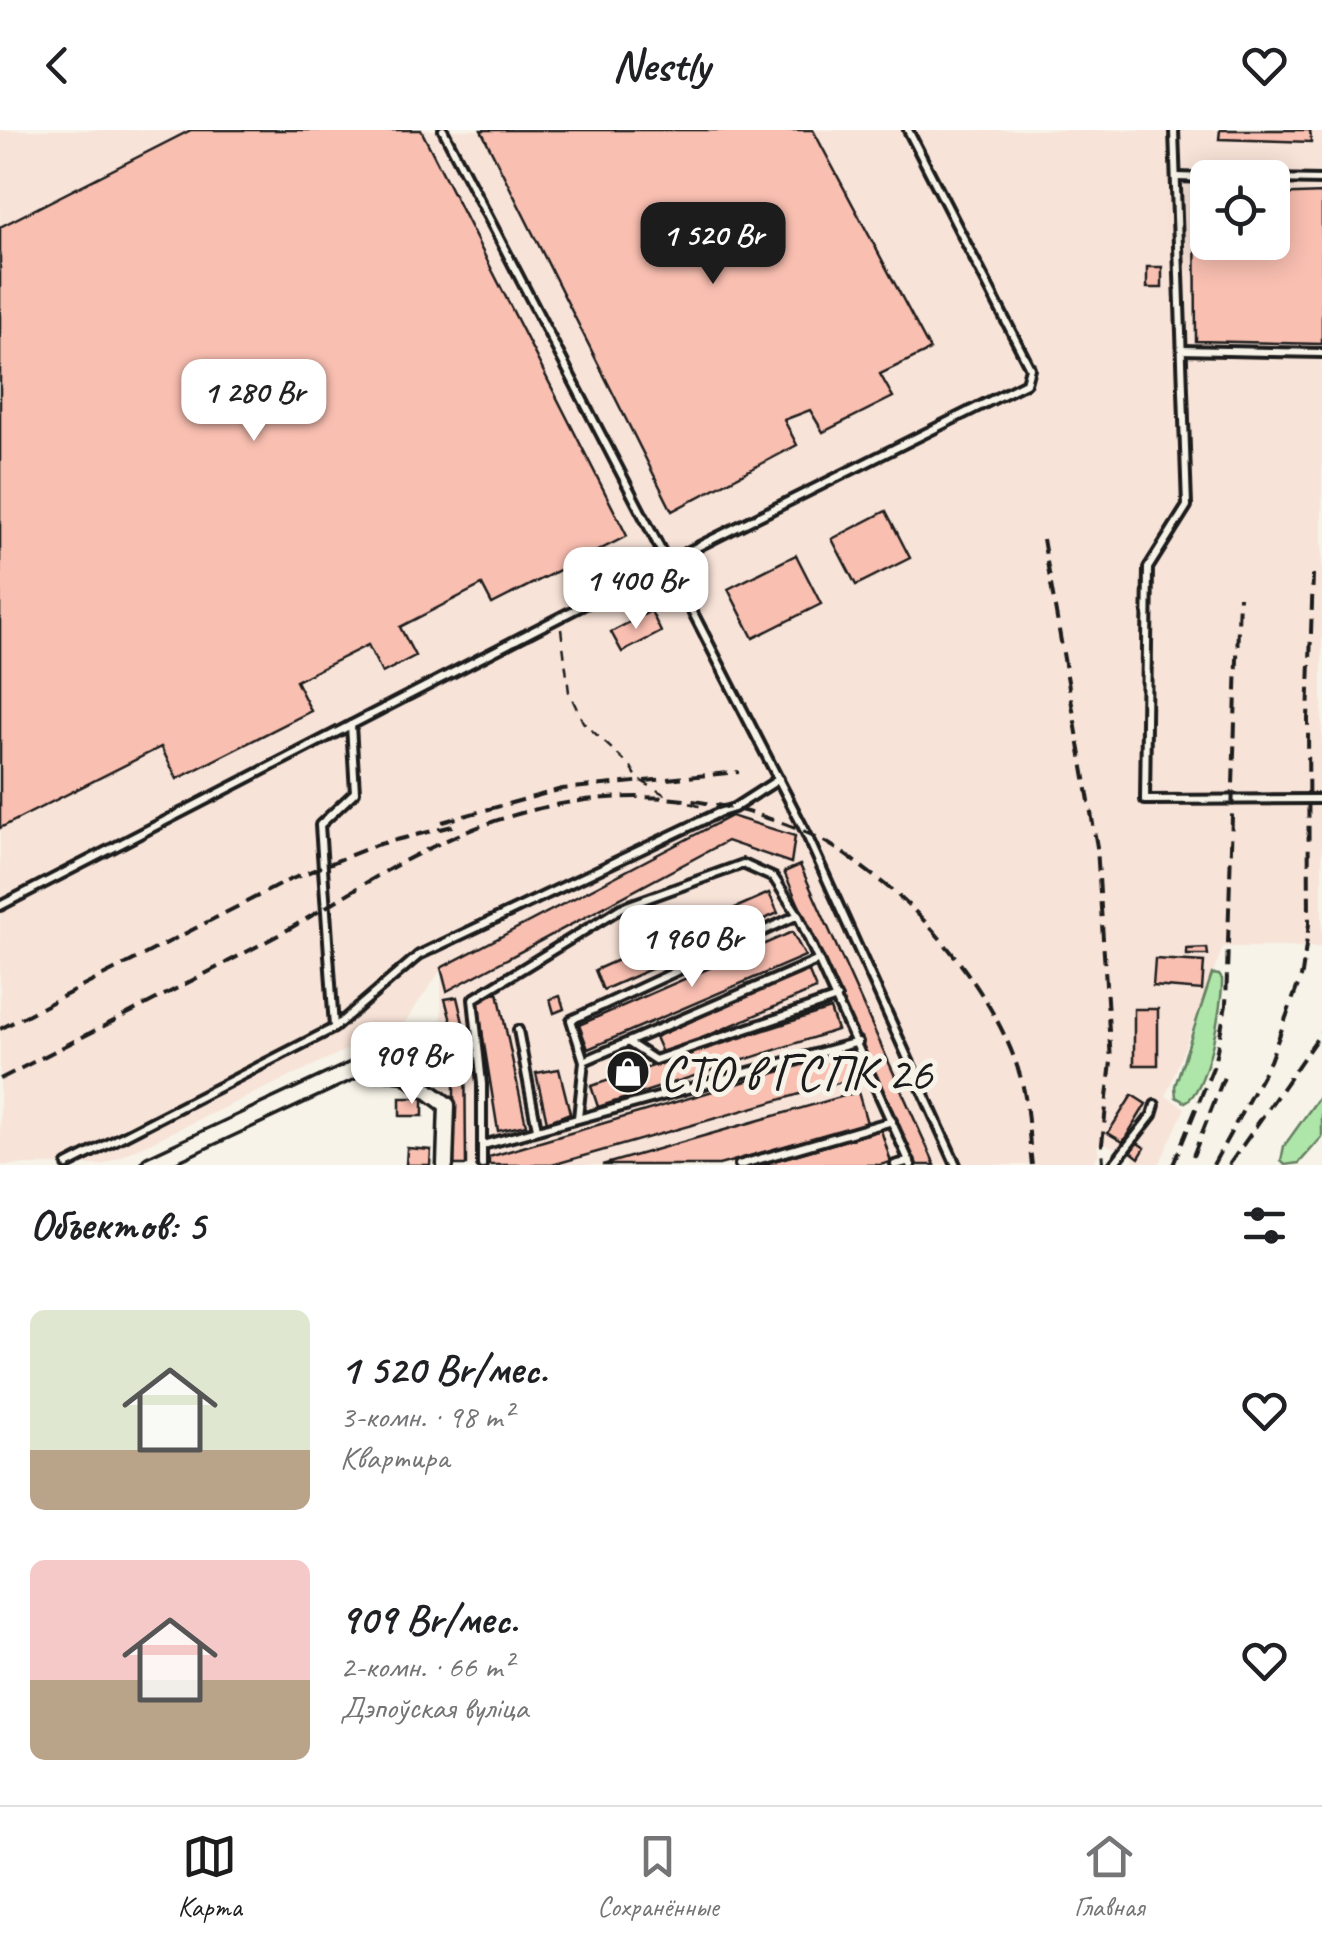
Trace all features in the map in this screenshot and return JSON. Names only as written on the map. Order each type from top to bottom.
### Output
[{"type":"street","points":[[150,1165],[358,1068],[404,1074],[447,1105],[445,1165]]},
{"type":"lane","points":[[443,130],[780,779],[956,1165]]},
{"type":"lane","points":[[0,906],[667,562],[1026,384],[1030,368],[908,130]]},
{"type":"lane","points":[[1174,130],[1186,506],[1148,568],[1145,800],[1322,799]]},
{"type":"lane","points":[[1177,177],[1190,177]]},
{"type":"lane","points":[[1290,179],[1322,180]]},
{"type":"lane","points":[[1182,350],[1322,353]]},
{"type":"lane","points":[[334,1028],[320,825],[355,792],[351,725]]},
{"type":"lane","points":[[66,1165],[334,1028],[419,955],[718,812],[734,808],[780,779]]},
{"type":"lane","points":[[482,1165],[482,1084],[473,999],[621,908],[744,864],[774,878],[798,914],[911,1163],[896,1165]]},
{"type":"lane","points":[[578,1118],[584,1061],[571,1020],[798,914]]},
{"type":"lane","points":[[584,1061],[819,960]]},
{"type":"lane","points":[[628,1042],[655,1060],[837,998]]},
{"type":"lane","points":[[518,1030],[538,1129]]},
{"type":"lane","points":[[482,1145],[858,1042]]},
{"type":"lane","points":[[1114,1165],[1152,1115],[1155,1104]]},
{"type":"lane","points":[[739,1165],[892,1121]]},
{"type":"path","points":[[560,617],[568,692],[583,722],[631,767],[638,780],[667,796],[718,812]]},
{"type":"shaded area","points":[[0,130],[1322,130],[1322,947],[1223,947],[1166,1096],[1185,1108],[1159,1165],[1131,1165],[1134,1158],[1106,1144],[1097,1145],[1099,1154],[1090,1165],[443,1165],[441,970],[405,1022],[103,1165],[0,1165]]},
{"type":"green space","points":[[1212,974],[1222,979],[1217,1026],[1200,1082],[1185,1102],[1176,1097],[1175,1086]]},
{"type":"green space","points":[[1322,1093],[1322,1137],[1299,1163],[1285,1165],[1281,1161],[1284,1146]]},
{"type":"building","points":[[191,130],[421,130],[627,536],[492,604],[482,585],[400,627],[415,656],[382,673],[368,645],[296,681],[311,711],[177,779],[161,747],[0,828],[0,227]]},
{"type":"building","points":[[481,130],[813,130],[930,350],[880,374],[893,397],[823,432],[810,410],[784,420],[797,445],[672,511]]},
{"type":"building","points":[[1220,130],[1310,130],[1311,142],[1219,139]]},
{"type":"building","points":[[1322,193],[1322,344],[1196,341],[1195,260],[1290,260],[1290,194]]},
{"type":"building","points":[[1147,267],[1162,267],[1162,288],[1147,288]]},
{"type":"building","points":[[886,511],[910,558],[856,585],[832,539]]},
{"type":"building","points":[[796,555],[821,604],[753,638],[728,589]]},
{"type":"building","points":[[651,611],[661,632],[622,652],[611,632]]},
{"type":"building","points":[[731,816],[795,836],[791,863],[727,841],[447,991],[441,968]]},
{"type":"building","points":[[800,865],[935,1165],[916,1165],[784,872]]},
{"type":"building","points":[[769,893],[778,913],[603,990],[595,970]]},
{"type":"building","points":[[792,932],[805,956],[588,1049],[579,1025]]},
{"type":"building","points":[[1207,948],[1208,955],[1187,955],[1187,949]]},
{"type":"building","points":[[1155,959],[1204,962],[1202,990],[1153,986]]},
{"type":"building","points":[[808,970],[816,989],[663,1055],[655,1037]]},
{"type":"building","points":[[498,992],[526,1125],[498,1131],[477,1000]]},
{"type":"building","points":[[560,996],[564,1009],[554,1013],[550,999]]},
{"type":"building","points":[[457,997],[465,1031],[466,1165],[454,1165],[454,1032],[445,999]]},
{"type":"building","points":[[830,1009],[837,1030],[598,1107],[591,1086]]},
{"type":"building","points":[[1134,1009],[1158,1009],[1158,1065],[1134,1065]]},
{"type":"building","points":[[849,1051],[856,1078],[552,1165],[489,1165],[489,1157]]},
{"type":"building","points":[[559,1069],[570,1113],[547,1122],[536,1073]]},
{"type":"building","points":[[858,1092],[867,1123],[719,1165],[602,1165]]},
{"type":"building","points":[[1132,1095],[1146,1104],[1123,1142],[1108,1133]]},
{"type":"building","points":[[400,1098],[423,1098],[423,1116],[400,1116]]},
{"type":"building","points":[[881,1130],[891,1162],[760,1165]]},
{"type":"building","points":[[1136,1142],[1145,1148],[1139,1158],[1130,1151]]},
{"type":"building","points":[[407,1148],[431,1150],[430,1165],[406,1165]]},
{"type":"railway","points":[[1043,539],[1097,847],[1111,1061],[1103,1165]]},
{"type":"railway","points":[[1213,1165],[1270,1061],[1302,974],[1309,924],[1308,719],[1313,574]]},
{"type":"railway","points":[[1173,1165],[1214,1065],[1226,1005],[1239,596]]},
{"type":"railway","points":[[442,822],[562,789],[739,772]]},
{"type":"railway","points":[[0,1079],[282,933],[407,859],[473,829],[569,803],[666,798],[714,804],[812,835],[875,877],[923,919],[968,975],[1005,1036],[1025,1097],[1032,1165]]},
{"type":"railway","points":[[0,1029],[287,881],[376,845],[460,824]]},
{"type":"railway","points":[[1229,1165],[1322,1031]]},
{"type":"railway","points":[[1193,1156],[1224,1077]]},
{"type":"place","name":"СТО в ГСПК 26","points":[[628,1072]]}]
